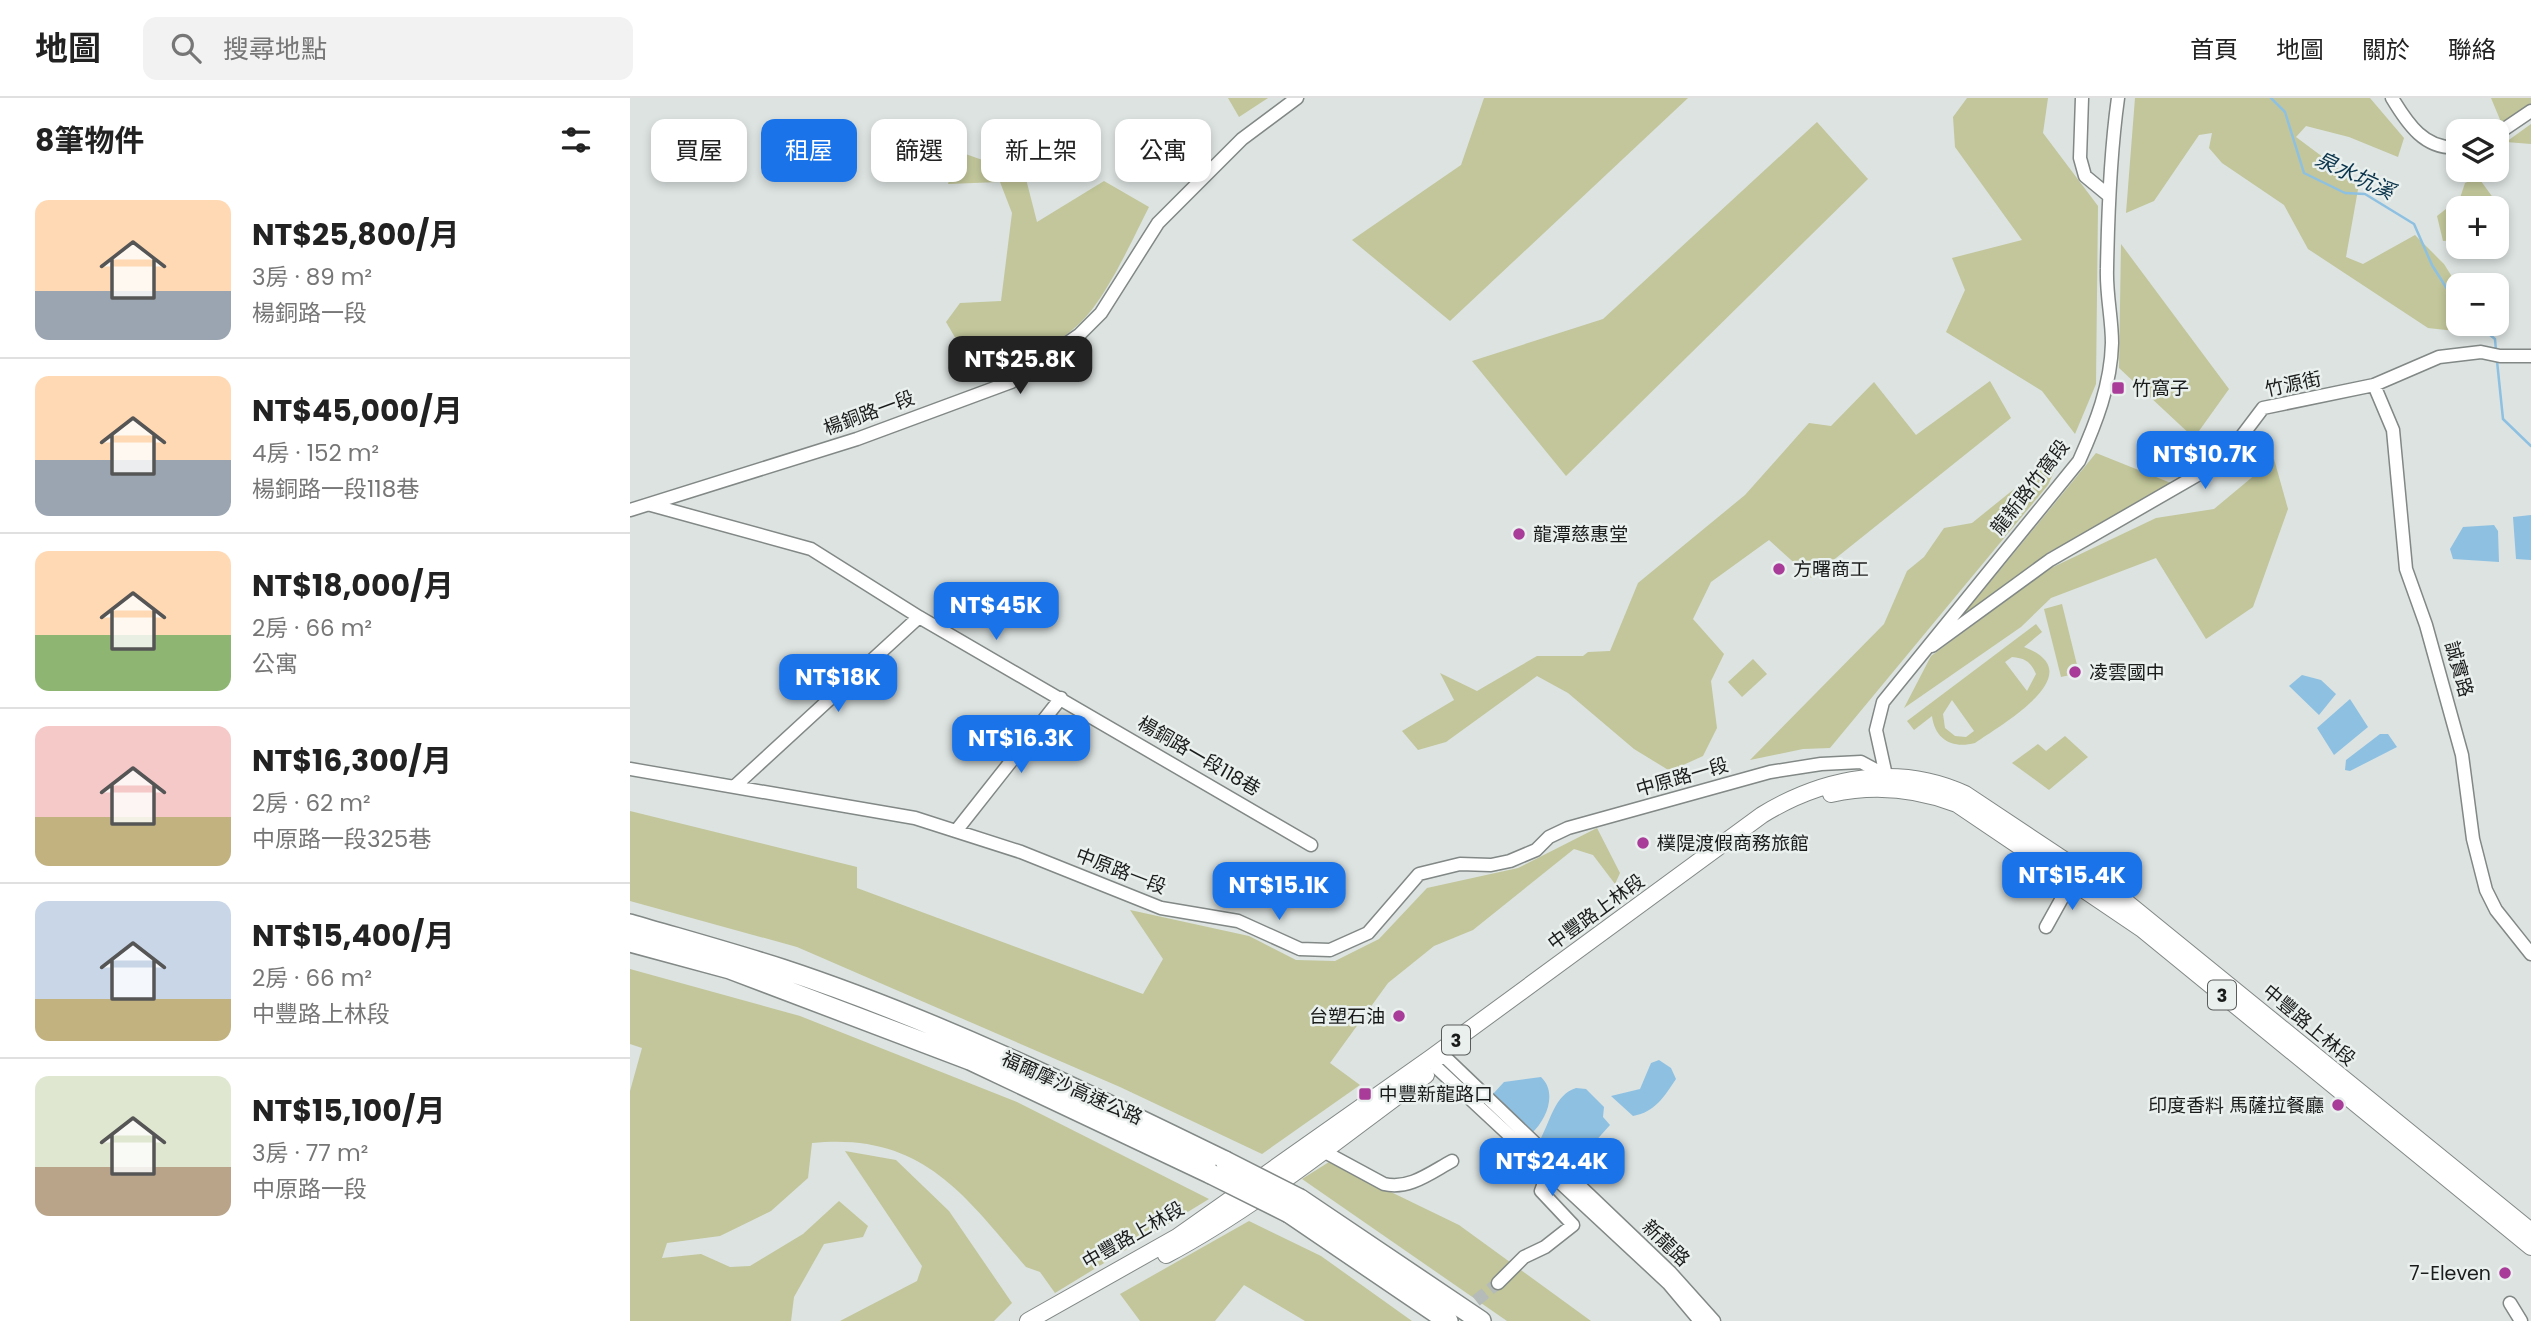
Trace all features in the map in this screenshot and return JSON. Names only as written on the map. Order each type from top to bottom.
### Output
[{"type":"highway","name":"福爾摩沙高速公路","points":[[630,924],[784,970],[946,1032],[1089,1095],[1294,1206],[1481,1321]]},
{"type":"highway","name":"福爾摩沙高速公路","points":[[630,942],[730,969],[970,1059],[1218,1167]]},
{"type":"highway","name":"福爾摩沙高速公路","points":[[1294,1206],[1448,1321]]},
{"type":"main road","name":"中豐路上林段","points":[[1047,1321],[1200,1237],[1322,1151],[1762,815],[1793,796],[1850,780],[1887,781],[1913,777],[1942,783],[1965,794],[2120,897],[2531,1231]]},
{"type":"main road","name":"中豐路上林段","points":[[1887,781],[1927,792],[1956,804],[2142,929],[2531,1247]]},
{"type":"main road","name":"中豐路上林段","points":[[1028,1321],[1177,1237],[1438,1061]]},
{"type":"street","name":"楊銅路一段","points":[[632,507],[652,505],[857,439],[1011,382],[1080,335],[1101,313],[1158,223],[1242,139],[1297,98]]},
{"type":"street","points":[[2082,98],[2080,158],[2085,176],[2108,195]]},
{"type":"street","name":"龍新路竹窩段","points":[[1887,781],[1878,747],[1878,714],[1883,702],[2079,461],[2096,424],[2108,382],[2112,343],[2106,285],[2108,195],[2118,98]]},
{"type":"street","points":[[2392,98],[2409,125],[2429,142],[2446,147]]},
{"type":"street","points":[[2509,126],[2531,111]]},
{"type":"street","name":"竹源街","points":[[1926,650],[2049,560],[2213,466],[2232,449],[2263,408],[2374,385],[2424,361],[2481,352],[2531,356]]},
{"type":"street","name":"誠實路","points":[[2374,385],[2393,430],[2406,569],[2426,625],[2462,755],[2473,839],[2483,877],[2496,910],[2531,954]]},
{"type":"street","name":"楊銅路一段118巷","points":[[652,505],[811,549],[919,617],[1311,845]]},
{"type":"street","points":[[735,786],[919,617]]},
{"type":"street","points":[[956,831],[1061,698]]},
{"type":"street","name":"中原路一段","points":[[630,769],[915,818],[1021,852],[1161,908],[1238,921],[1300,950],[1330,950],[1368,933],[1403,889],[1419,874],[1434,868],[1510,861],[1536,850],[1549,837],[1567,828],[1770,772],[1821,764],[1861,762],[1887,781]]},
{"type":"street","points":[[2046,927],[2071,882]]},
{"type":"street","name":"新龍路","points":[[1438,1061],[1549,1172],[1668,1283],[1700,1321]]},
{"type":"street","name":"新龍路","points":[[1438,1061],[1670,1272],[1714,1321]]},
{"type":"street","points":[[1322,1151],[1384,1184],[1394,1186],[1410,1184],[1452,1161]]},
{"type":"street","points":[[1498,1283],[1524,1257],[1545,1247],[1573,1225],[1541,1191],[1549,1172]]},
{"type":"street","points":[[2510,1304],[2521,1321]]},
{"type":"green space","points":[[1228,98],[1268,98],[1239,117]]},
{"type":"green space","points":[[1484,98],[1688,98],[1450,321],[1352,240],[1461,165]]},
{"type":"green space","points":[[1967,98],[2048,98],[2043,133],[2098,206],[2096,384],[2075,434],[2042,391],[1946,332],[1965,290],[1952,258],[2022,240],[1955,147],[1953,117]]},
{"type":"green space","points":[[2135,98],[2370,98],[2404,138],[2398,157],[2349,137],[2306,126],[2296,137],[2359,184],[2346,257],[2363,264],[2415,235],[2444,264],[2450,273],[2446,273],[2446,330],[2428,328],[2308,249],[2284,205],[2222,163],[2209,148],[2212,133],[2199,135],[2154,201],[2126,213]]},
{"type":"green space","points":[[2491,98],[2531,98],[2531,107],[2507,119],[2500,119]]},
{"type":"green space","points":[[1817,122],[1868,179],[1566,476],[1472,361],[1603,319]]},
{"type":"green space","points":[[2531,124],[2531,144],[2509,142]]},
{"type":"green space","points":[[967,155],[981,159],[981,182],[1000,182],[948,184],[967,182]]},
{"type":"green space","points":[[1104,181],[1149,207],[1109,285],[1079,324],[1045,349],[981,382],[946,322],[960,303],[1001,301],[1012,213],[1000,182],[1027,182],[1037,222]]},
{"type":"green space","points":[[2482,182],[2492,196],[2461,196],[2465,183]]},
{"type":"green space","points":[[2446,209],[2446,241],[2443,241],[2437,216]]},
{"type":"green space","points":[[2121,244],[2229,389],[2194,438],[2119,368]]},
{"type":"green space","points":[[1990,381],[2011,418],[1811,578],[1769,540],[1711,582],[1693,619],[1724,654],[1711,681],[1717,728],[1703,756],[1670,771],[1634,749],[1568,693],[1537,676],[1446,742],[1418,750],[1402,731],[1454,700],[1440,673],[1477,691],[1537,656],[1583,656],[1588,652],[1610,651],[1638,583],[1745,495],[1809,423],[1831,426],[1874,382],[1916,435]]},
{"type":"green space","points":[[2065,448],[2048,485],[1830,748],[1803,749],[1750,760],[1884,624],[1907,571],[1924,557],[1944,528],[1972,523]]},
{"type":"green space","points":[[2096,453],[2171,483],[2128,511],[2049,552],[1954,629],[1949,622],[1972,604]]},
{"type":"green space","points":[[2274,459],[2288,509],[2253,607],[2206,639],[2156,558],[2051,598],[2021,627],[1904,708],[1931,656],[2049,569],[2156,518],[2214,509]]},
{"type":"green space","points":[[2062,604],[2079,673],[2061,677],[2044,609]]},
{"type":"green space","points":[[2036,624],[2042,632],[2024,647],[2043,658],[2049,670],[2046,684],[2020,712],[1975,743],[1959,745],[1946,741],[1937,731],[1932,716],[1914,730],[1907,721]],"holes":[[[2012,657],[2027,661],[2036,674],[2027,691],[2005,662]],[[1952,700],[1974,731],[1966,737],[1955,736],[1945,728],[1943,714]]]},
{"type":"green space","points":[[1753,659],[1767,674],[1742,697],[1728,682]]},
{"type":"green space","points":[[2065,736],[2088,757],[2049,790],[2012,763],[2038,744],[2046,751]]},
{"type":"green space","points":[[630,811],[857,867],[857,888],[1143,994],[1163,959],[1130,910],[1249,936],[1296,960],[1335,961],[1379,939],[1427,888],[1518,868],[1597,828],[1620,873],[1615,884],[1593,855],[1574,849],[1473,930],[1434,946],[1388,983],[1330,1063],[1360,1085],[1262,1154],[1120,1087],[797,947],[630,901]]},
{"type":"green space","points":[[630,969],[800,1016],[1017,1102],[1209,1199],[1055,1293],[1040,1272],[1026,1267],[959,1192],[936,1173],[911,1158],[883,1147],[850,1142],[812,1143],[808,1178],[771,1211],[720,1236],[667,1243],[662,1258],[701,1254],[730,1267],[750,1266],[803,1234],[839,1201],[868,1226],[863,1237],[824,1244],[794,1297],[791,1321],[630,1321],[630,1091],[642,1048],[630,1044]]},
{"type":"green space","points":[[845,1151],[896,1160],[949,1211],[1012,1303],[994,1321],[840,1321],[917,1281],[922,1266]]},
{"type":"green space","points":[[1329,1162],[1459,1225],[1591,1321],[1507,1321],[1302,1179]]},
{"type":"green space","points":[[1249,1221],[1321,1256],[1412,1321],[1305,1321],[1244,1285],[1215,1321],[1140,1321],[1120,1294]]},
{"type":"water","points":[[2531,515],[2531,560],[2516,559],[2513,517]]},
{"type":"water","points":[[2494,525],[2498,531],[2499,562],[2453,559],[2450,549],[2463,527]]},
{"type":"water","points":[[2302,675],[2321,680],[2336,694],[2319,715],[2289,686]]},
{"type":"water","points":[[2350,699],[2368,727],[2334,755],[2317,728]]},
{"type":"water","points":[[2380,734],[2388,734],[2397,747],[2350,771],[2345,770],[2346,760]]},
{"type":"water","points":[[1659,1060],[1671,1068],[1676,1079],[1653,1107],[1633,1116],[1611,1096],[1640,1089],[1651,1063]]},
{"type":"water","points":[[1541,1077],[1549,1091],[1548,1106],[1542,1121],[1532,1133],[1493,1094],[1504,1082]]},
{"type":"water","points":[[1576,1088],[1586,1089],[1604,1107],[1603,1117],[1610,1125],[1584,1154],[1564,1161],[1540,1140],[1558,1102]]},
{"type":"waterway","name":"泉水坑溪","points":[[2271,98],[2285,112],[2304,173],[2345,193],[2365,194],[2414,224],[2432,265],[2446,287]]},
{"type":"waterway","name":"泉水坑溪","points":[[2491,336],[2495,339],[2496,351]]},
{"type":"waterway","name":"泉水坑溪","points":[[2497,361],[2503,419],[2531,446]]},
{"type":"tunnel","points":[[1462,1312],[1498,1283]]},
{"type":"place","name":"竹窩子","points":[[2118,388]]},
{"type":"place","name":"龍潭慈惠堂","points":[[1519,534]]},
{"type":"place","name":"方曙商工","points":[[1779,569]]},
{"type":"place","name":"凌雲國中","points":[[2075,672]]},
{"type":"place","name":"樸隄渡假商務旅館","points":[[1643,843]]},
{"type":"place","name":"台塑石油","points":[[1399,1016]]},
{"type":"place","name":"中豐新龍路口","points":[[1365,1094]]},
{"type":"place","name":"印度香料 馬薩拉餐廳","points":[[2338,1105]]},
{"type":"place","name":"7-Eleven","points":[[2505,1273]]}]
